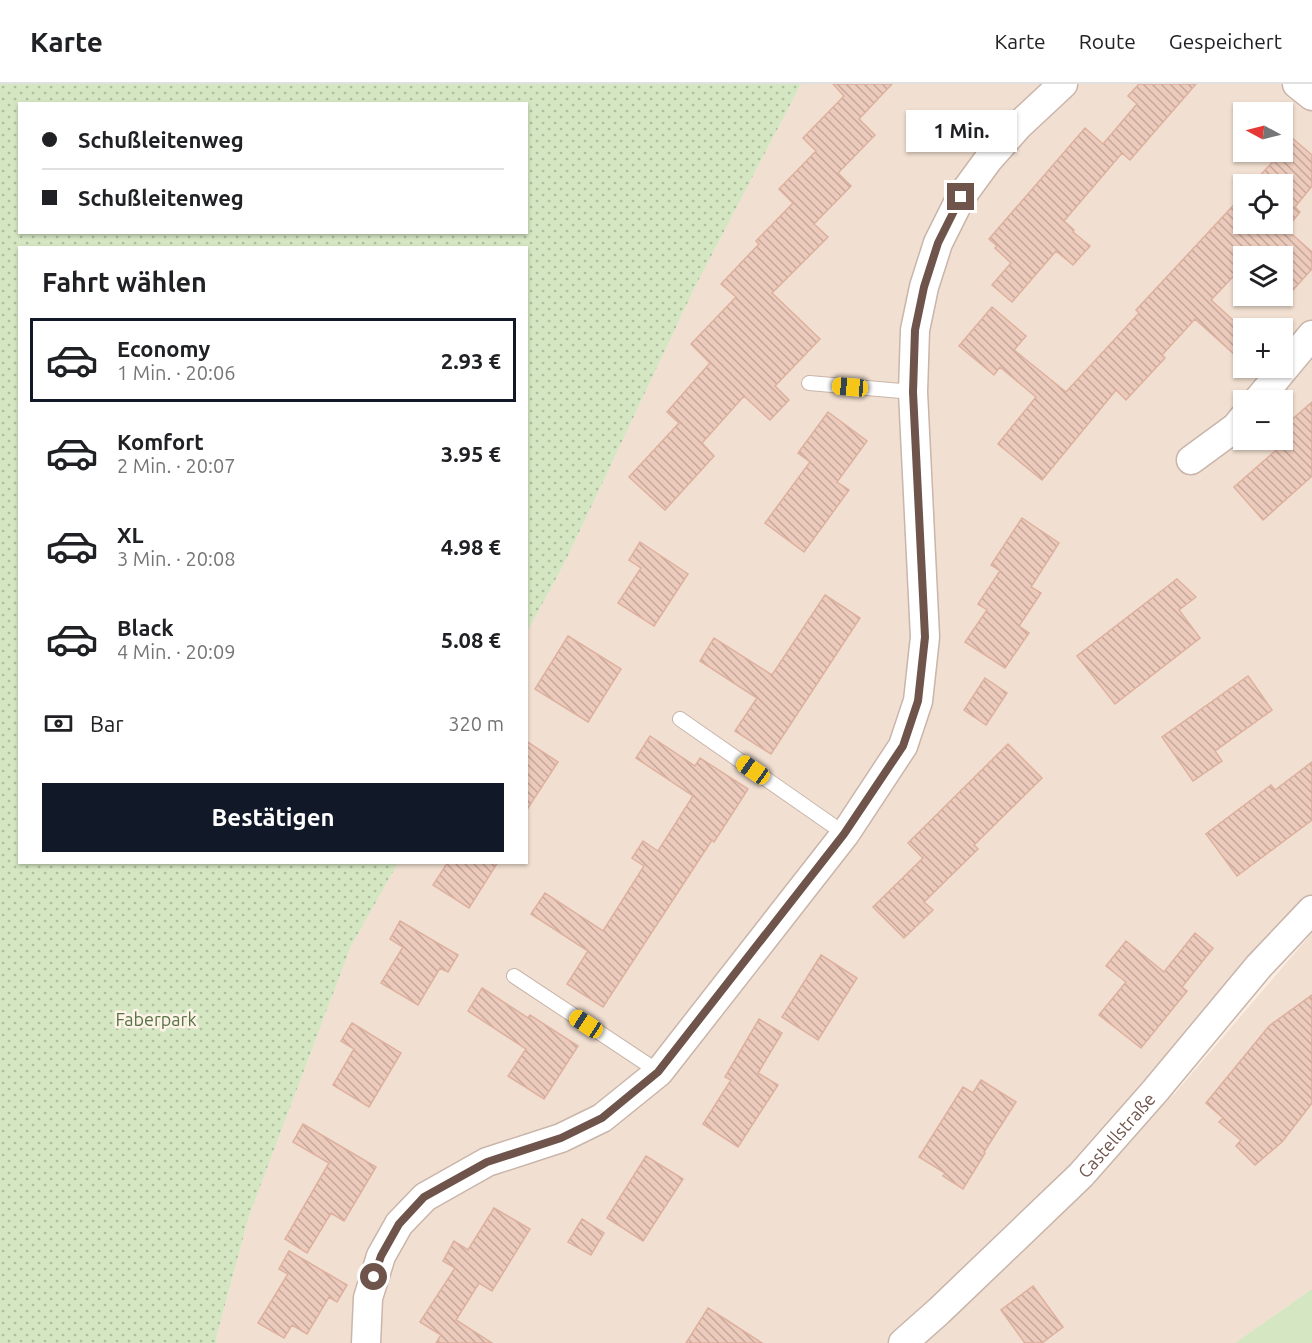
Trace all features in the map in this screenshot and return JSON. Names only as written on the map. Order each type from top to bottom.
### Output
[{"type":"street","points":[[366,1343],[368,1298],[381,1256],[399,1224],[424,1197],[487,1162],[561,1138],[602,1118],[658,1072],[844,834],[903,746],[918,701],[925,637],[913,392],[915,330],[924,287],[938,243],[961,197],[988,160],[1018,126],[1063,84]]},
{"type":"street","points":[[1297,84],[1312,96]]},
{"type":"street","points":[[1266,390],[1312,335]]},
{"type":"street","points":[[1191,460],[1233,429]]},
{"type":"street","name":"Castellstraße","points":[[903,1343],[1081,1175],[1155,1091],[1259,966],[1312,910]]},
{"type":"lane","points":[[809,383],[913,392]]},
{"type":"lane","points":[[680,719],[844,834]]},
{"type":"lane","points":[[514,976],[658,1072]]},
{"type":"shaded area","points":[[801,84],[1312,84],[1312,898],[1284,923],[1170,1099],[1312,933],[1312,1289],[1235,1343],[217,1343],[216,1338],[249,1216],[351,946],[397,864],[528,864],[528,630],[565,562],[695,287]]},
{"type":"green space","name":"Faberpark","points":[[0,84],[801,84],[695,287],[565,562],[528,630],[528,246],[18,246],[18,864],[397,864],[351,946],[249,1216],[216,1338],[217,1343],[0,1343]]},
{"type":"green space","points":[[1312,1289],[1312,1343],[1235,1343]]},
{"type":"building","points":[[833,84],[892,84],[859,119],[875,135],[838,173],[851,186],[814,224],[828,237],[772,293],[820,339],[775,386],[789,400],[770,420],[744,396],[702,443],[714,456],[665,510],[629,477],[679,423],[667,412],[710,363],[691,344],[736,297],[721,284],[759,244],[756,241],[793,203],[779,189],[816,151],[803,138],[844,96]]},
{"type":"building","points":[[1139,84],[1196,84],[1130,160],[1122,153],[1064,221],[1090,246],[1073,265],[1056,251],[1012,302],[992,285],[1011,263],[989,239],[1085,128],[1103,144],[1137,104],[1128,96]]},
{"type":"building","points":[[1293,139],[1312,155],[1312,186],[1295,207],[1300,212],[1293,220],[1293,174],[1261,174],[1273,162],[1293,162]]},
{"type":"building","points":[[1233,206],[1233,234],[1292,234],[1312,252],[1312,269],[1293,290],[1293,246],[1233,246],[1233,277],[1211,300],[1233,320],[1233,353],[1195,319],[1162,355],[1165,358],[1126,400],[1116,390],[1042,480],[998,444],[1036,397],[1000,367],[994,375],[959,346],[992,307],[1026,336],[1014,350],[1066,392],[1139,313],[1136,310]]},
{"type":"building","points":[[1312,402],[1312,476],[1263,520],[1234,487],[1276,450],[1293,450],[1293,418]]},
{"type":"building","points":[[828,412],[867,441],[837,482],[849,490],[804,552],[765,523],[810,462],[798,453]]},
{"type":"building","points":[[1022,518],[1059,543],[1031,587],[1041,593],[1019,626],[1029,633],[1005,668],[965,642],[987,610],[978,604],[1000,571],[991,565]]},
{"type":"building","points":[[640,542],[688,574],[654,626],[618,603],[641,568],[629,560]]},
{"type":"building","points":[[1177,579],[1196,597],[1179,610],[1200,638],[1115,704],[1077,656]]},
{"type":"building","points":[[825,595],[860,618],[771,754],[735,731],[757,698],[700,661],[714,638],[772,675]]},
{"type":"building","points":[[568,636],[621,669],[588,722],[535,689]]},
{"type":"building","points":[[1248,676],[1272,710],[1215,751],[1222,761],[1193,781],[1162,737]]},
{"type":"building","points":[[985,678],[1007,693],[986,725],[964,710]]},
{"type":"building","points":[[650,736],[695,766],[700,758],[748,789],[603,1007],[567,984],[588,951],[531,914],[545,893],[603,931],[644,866],[632,858],[643,841],[658,851],[693,796],[636,758]]},
{"type":"building","points":[[528,742],[558,762],[528,808]]},
{"type":"building","points":[[1008,744],[1042,778],[974,845],[978,849],[924,902],[933,910],[904,938],[873,907],[923,858],[908,843]]},
{"type":"building","points":[[1312,762],[1312,820],[1237,876],[1206,834],[1271,785],[1275,790]]},
{"type":"building","points":[[447,864],[497,864],[469,908],[433,885]]},
{"type":"building","points":[[400,921],[458,955],[448,972],[440,968],[418,1005],[381,983],[403,947],[390,939]]},
{"type":"building","points":[[1195,933],[1213,948],[1182,987],[1187,991],[1141,1048],[1099,1015],[1126,982],[1106,966],[1126,941],[1164,972]]},
{"type":"building","points":[[821,955],[857,978],[818,1040],[782,1017]]},
{"type":"building","points":[[482,988],[528,1018],[530,1015],[578,1046],[544,1099],[508,1076],[526,1049],[468,1011]]},
{"type":"building","points":[[1312,995],[1312,1103],[1282,1142],[1255,1165],[1236,1146],[1241,1140],[1219,1122],[1223,1118],[1206,1103],[1269,1026]]},
{"type":"building","points":[[759,1019],[782,1033],[758,1073],[778,1085],[738,1147],[703,1124],[731,1080],[725,1077]]},
{"type":"building","points":[[352,1023],[401,1053],[369,1107],[333,1085],[354,1049],[341,1041]]},
{"type":"building","points":[[981,1080],[1016,1102],[963,1189],[943,1176],[945,1173],[919,1157],[963,1087],[973,1093]]},
{"type":"building","points":[[303,1124],[376,1167],[344,1221],[331,1213],[307,1253],[285,1239],[329,1163],[293,1142]]},
{"type":"building","points":[[646,1156],[683,1179],[643,1241],[607,1218]]},
{"type":"building","points":[[494,1208],[530,1229],[492,1291],[479,1283],[456,1320],[492,1343],[436,1343],[441,1335],[420,1322],[455,1268],[443,1261],[454,1241],[468,1250]]},
{"type":"building","points":[[582,1219],[604,1233],[591,1255],[568,1242]]},
{"type":"building","points":[[289,1251],[347,1285],[337,1302],[329,1297],[307,1334],[292,1325],[284,1338],[258,1323],[288,1274],[279,1269]]},
{"type":"building","points":[[1033,1286],[1063,1327],[1042,1343],[1025,1343],[1001,1310]]},
{"type":"building","points":[[708,1308],[762,1343],[686,1343]]},
{"type":"route","points":[[374,1277],[381,1256],[399,1224],[424,1197],[487,1162],[561,1138],[602,1118],[658,1072],[844,834],[903,746],[918,701],[925,637],[913,392],[915,330],[924,287],[938,243],[961,197]]}]
